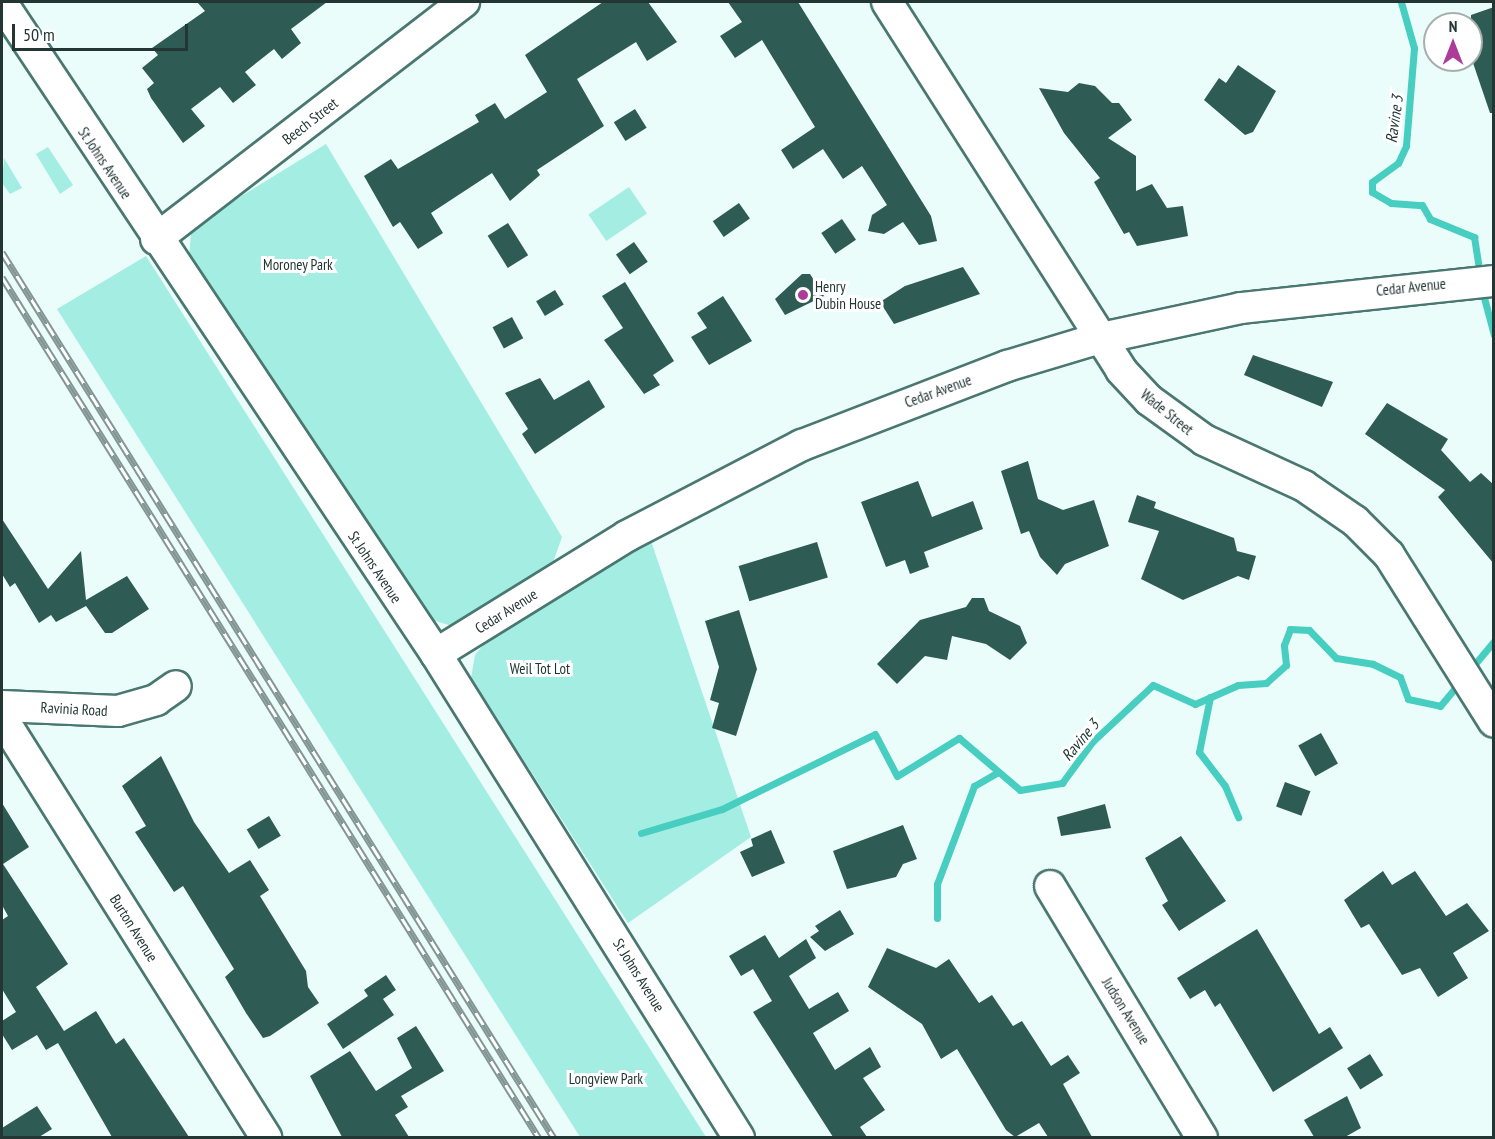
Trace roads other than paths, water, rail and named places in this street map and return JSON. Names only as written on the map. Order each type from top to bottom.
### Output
[{"type":"street","name":"Beech Street","points":[[156,240],[464,2]]},
{"type":"street","name":"Wade Street","points":[[887,2],[1097,339],[1149,400],[1204,440],[1329,501],[1389,555],[1494,722]]},
{"type":"street","name":"St Johns Avenue","points":[[2,3],[156,240],[436,654],[740,1137]]},
{"type":"street","name":"Cedar Avenue","points":[[436,654],[627,536],[802,445],[873,414],[1097,339],[1241,308],[1391,289],[1494,280]]},
{"type":"street","name":"Ravinia Road","points":[[2,706],[118,711],[156,700],[176,686]]},
{"type":"street","name":"Burton Avenue","points":[[2,718],[266,1137]]},
{"type":"street","name":"Judson Avenue","points":[[1050,886],[1202,1137]]},
{"type":"waterway","name":"Ravine 3","points":[[1401,2],[1414,48],[1406,146],[1398,163],[1372,182],[1372,192],[1391,203],[1422,205],[1430,219],[1474,237],[1480,276]]},
{"type":"waterway","name":"Ravine 3","points":[[1482,290],[1494,335]]},
{"type":"waterway","name":"Ravine 3","points":[[641,833],[722,809],[875,734],[897,776],[959,738],[1020,790],[1062,783],[1092,742],[1153,685],[1195,704],[1238,685],[1266,683],[1286,665],[1284,645],[1290,629],[1309,630],[1336,658],[1373,664],[1400,677],[1408,699],[1440,706],[1460,682]]},
{"type":"waterway","name":"Ravine 3","points":[[1469,671],[1494,641]]},
{"type":"waterway","points":[[1210,697],[1199,752],[1225,786],[1238,817]]},
{"type":"waterway","points":[[937,918],[937,884],[974,786],[998,772]]},
{"type":"railway","points":[[2,252],[554,1138]]},
{"type":"railway","points":[[2,277],[539,1138]]},
{"type":"place","name":"Henry Dubin House","points":[[803,295]]},
{"type":"park label","name":"Moroney Park","points":[[298,265]]},
{"type":"park label","name":"Weil Tot Lot","points":[[540,669]]},
{"type":"park label","name":"Longview Park","points":[[606,1079]]}]
